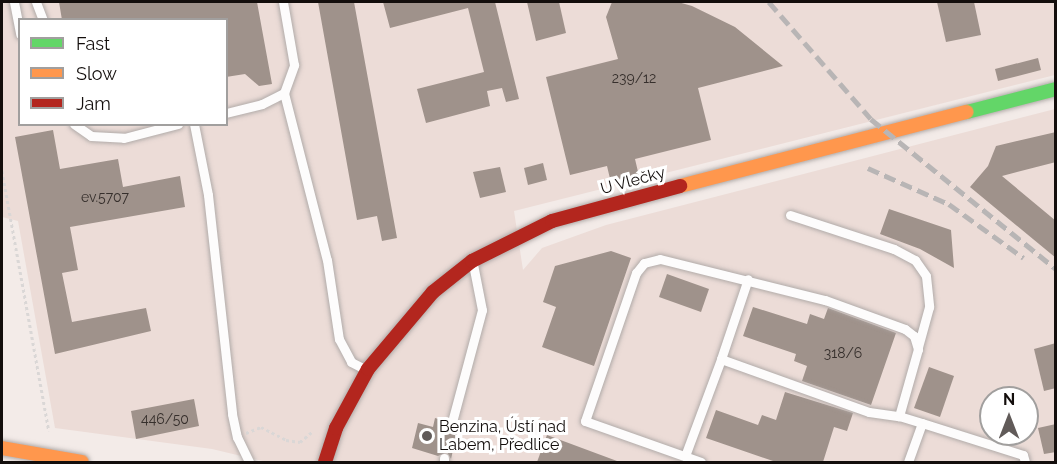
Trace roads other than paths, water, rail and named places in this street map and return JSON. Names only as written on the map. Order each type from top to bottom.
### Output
[{"type":"street","name":"U Vlečky","points":[[326,462],[336,428],[368,369],[426,299],[472,261],[552,221],[600,206],[1056,89]]},
{"type":"street","points":[[2,448],[82,462]]},
{"type":"lane","points":[[14,2],[18,23]]},
{"type":"lane","points":[[36,2],[42,18]]},
{"type":"lane","points":[[283,2],[294,65],[284,93],[327,260],[339,339],[351,362],[368,369]]},
{"type":"lane","points":[[228,112],[284,93]]},
{"type":"lane","points":[[77,126],[91,136],[124,138],[170,126]]},
{"type":"lane","points":[[194,126],[211,218],[232,414],[237,437],[249,462]]},
{"type":"lane","points":[[790,215],[894,249],[915,260],[926,276],[929,307],[899,416]]},
{"type":"lane","points":[[701,462],[585,421],[636,273],[644,263],[660,259],[748,279],[825,300],[905,329],[914,336],[918,349]]},
{"type":"lane","points":[[452,422],[482,310],[472,261]]},
{"type":"lane","points":[[685,456],[748,279]]},
{"type":"lane","points":[[721,359],[869,412],[899,416],[1023,455],[1025,462]]},
{"type":"lane","points":[[908,462],[922,423]]},
{"type":"railway","points":[[769,2],[871,119],[1056,269]]},
{"type":"railway","points":[[868,168],[949,204],[1024,258]]},
{"type":"place","name":"Benzina, Ústí nad Labem, Předlice","points":[[427,436]]}]
